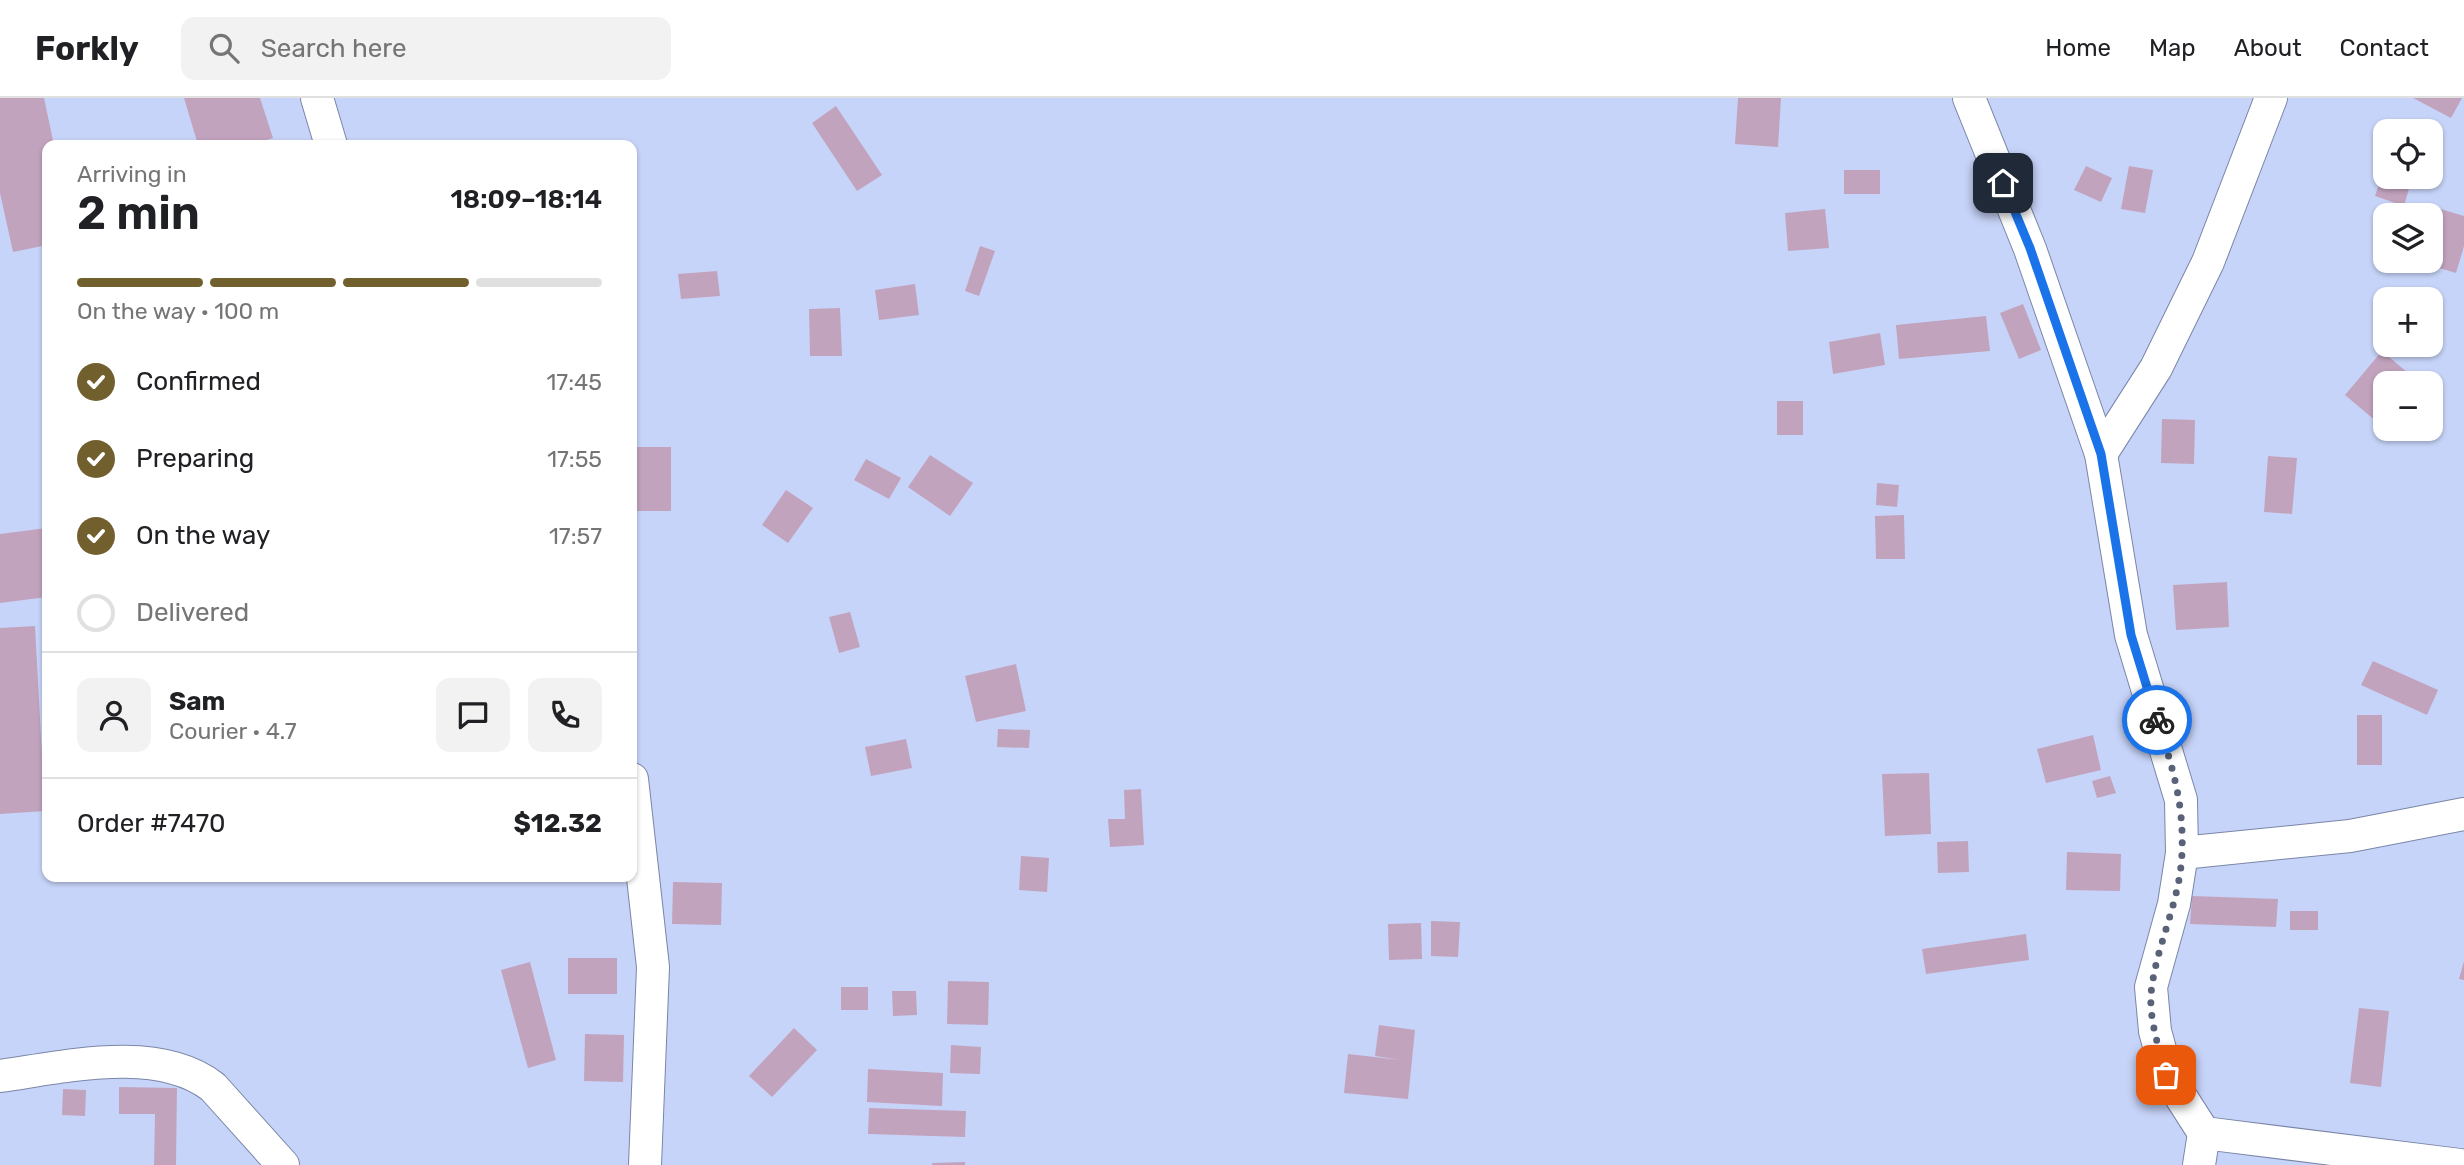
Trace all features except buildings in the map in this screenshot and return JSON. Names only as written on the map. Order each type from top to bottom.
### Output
[{"type":"street","points":[[317,98],[330,140]]},
{"type":"street","points":[[1969,98],[2030,248],[2101,454],[2131,635],[2180,800],[2182,853],[2175,904],[2151,987],[2155,1031],[2166,1075],[2204,1133],[2199,1165]]},
{"type":"street","points":[[2101,454],[2156,368],[2208,262],[2271,98]]},
{"type":"street","points":[[2182,853],[2350,836],[2464,814]]},
{"type":"street","points":[[637,824],[653,967],[645,1165]]},
{"type":"street","points":[[0,1076],[73,1066],[151,1062],[169,1065],[201,1077],[213,1087],[283,1165]]},
{"type":"street","points":[[2204,1133],[2460,1165]]},
{"type":"way so far","points":[[2157,720],[2172,764],[2180,800],[2182,853],[2175,904],[2151,987],[2155,1031],[2166,1075]]},
{"type":"route","points":[[2003,183],[2030,248],[2101,454],[2131,635],[2157,720]]}]
